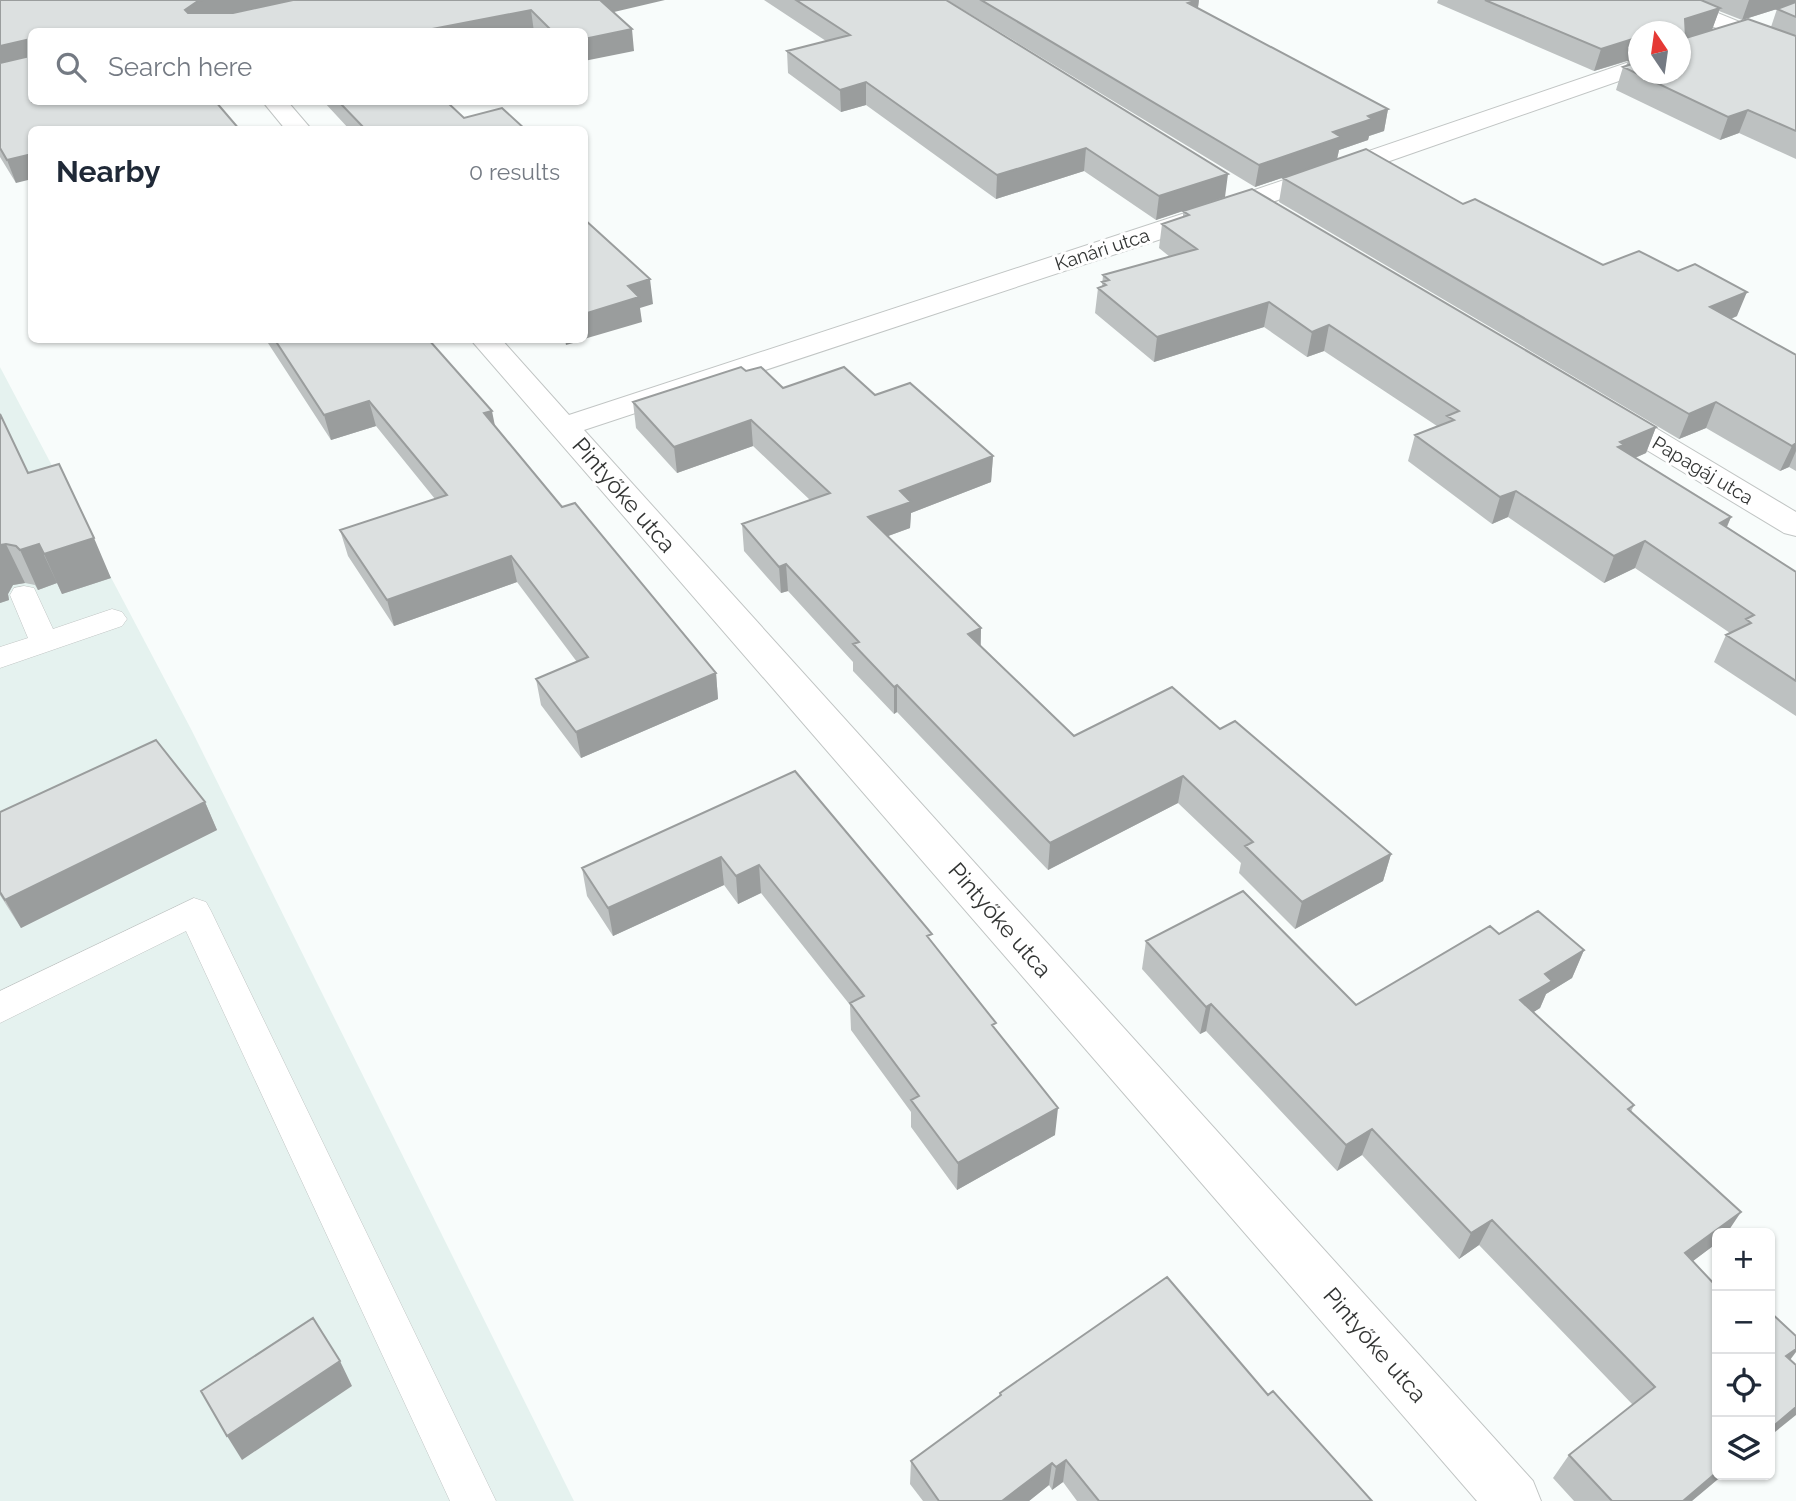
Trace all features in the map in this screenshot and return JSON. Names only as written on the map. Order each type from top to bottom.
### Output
[{"type":"street","points":[[1667,0],[1796,53]]},
{"type":"street","points":[[1705,43],[1774,19]]},
{"type":"street","name":"Kanári utca","points":[[564,427],[1252,200],[1628,70]]},
{"type":"street","points":[[278,105],[296,126]]},
{"type":"street","points":[[1217,179],[1276,214]]},
{"type":"street","name":"Pintyőke utca","points":[[489,343],[1513,1501]]},
{"type":"street","name":"Papagáj utca","points":[[1583,398],[1796,526]]},
{"type":"lane","points":[[24,595],[44,642]]},
{"type":"lane","points":[[0,658],[112,619]]},
{"type":"lane","points":[[0,1008],[194,911],[473,1501]]},
{"type":"shaded area","points":[[0,367],[192,731],[574,1501],[0,1501]]},
{"type":"building","points":[[0,0],[203,0],[185,10],[188,13],[233,13],[293,0],[600,0],[632,29],[588,38],[588,28],[549,28],[531,10],[437,28],[28,28],[28,105],[219,105],[237,126],[28,126],[28,155],[7,160],[0,148],[0,63],[26,57],[26,40],[0,46]]},
{"type":"building","points":[[796,0],[946,0],[1228,174],[1159,196],[1086,148],[997,175],[866,82],[840,90],[787,51],[850,35]]},
{"type":"building","points":[[981,0],[1198,0],[1188,3],[1388,109],[1368,116],[1372,119],[1333,132],[1341,137],[1259,165]]},
{"type":"building","points":[[1485,0],[1701,0],[1720,8],[1685,21],[1628,21],[1628,40],[1601,49]]},
{"type":"building","points":[[1796,2],[1796,17],[1777,9]]},
{"type":"building","points":[[1748,19],[1796,36],[1796,131],[1748,110],[1728,117],[1659,84],[1691,84],[1691,36]]},
{"type":"building","points":[[342,105],[450,105],[464,118],[502,108],[522,126],[362,126]]},
{"type":"building","points":[[1366,149],[1463,204],[1475,199],[1603,265],[1639,251],[1678,271],[1695,264],[1747,292],[1710,307],[1796,355],[1796,443],[1792,446],[1716,402],[1689,414],[1283,178]]},
{"type":"building","points":[[1252,189],[1656,427],[1620,442],[1624,445],[1618,447],[1731,517],[1720,523],[1796,572],[1796,681],[1726,635],[1751,623],[1746,619],[1754,615],[1645,541],[1614,556],[1516,491],[1500,497],[1415,435],[1454,420],[1447,416],[1459,411],[1329,325],[1312,332],[1269,302],[1157,337],[1098,288],[1106,285],[1102,282],[1109,280],[1103,275],[1197,249],[1162,224],[1189,215],[1183,211]]},
{"type":"building","points":[[588,223],[650,279],[628,286],[639,297],[588,313]]},
{"type":"building","points":[[277,343],[432,343],[492,411],[484,413],[562,507],[575,503],[716,673],[576,732],[536,679],[588,657],[511,556],[387,600],[340,530],[447,495],[369,401],[324,415]]},
{"type":"building","points":[[741,367],[746,371],[761,367],[783,388],[844,367],[875,395],[910,383],[993,456],[900,491],[911,502],[868,517],[981,628],[968,634],[1074,736],[1172,687],[1220,729],[1235,721],[1391,854],[1302,902],[1245,846],[1253,842],[1183,776],[1050,843],[897,685],[894,687],[853,644],[859,642],[786,564],[779,567],[742,524],[830,493],[751,420],[674,447],[633,402]]},
{"type":"building","points":[[0,414],[28,473],[59,464],[94,538],[44,554],[39,544],[20,550],[16,546],[0,545]]},
{"type":"building","points":[[156,740],[205,802],[5,900],[0,892],[0,812]]},
{"type":"building","points":[[795,771],[932,934],[927,936],[996,1023],[992,1025],[1058,1108],[958,1163],[911,1100],[919,1096],[850,1003],[864,996],[759,865],[736,876],[721,857],[608,908],[582,868]]},
{"type":"building","points":[[1243,891],[1356,1005],[1490,926],[1499,934],[1538,911],[1584,950],[1545,974],[1552,981],[1520,1000],[1634,1105],[1628,1109],[1741,1212],[1719,1228],[1712,1228],[1712,1233],[1685,1253],[1712,1282],[1712,1476],[1683,1501],[1612,1501],[1569,1455],[1655,1387],[1492,1220],[1471,1233],[1372,1129],[1346,1145],[1211,1004],[1206,1007],[1146,941]]},
{"type":"building","points":[[1167,1277],[1268,1395],[1273,1391],[1372,1501],[1099,1501],[1066,1460],[1056,1467],[1052,1463],[1002,1501],[939,1501],[911,1461],[1001,1395],[1000,1393]]},
{"type":"building","points":[[1775,1317],[1796,1336],[1796,1349],[1786,1356],[1796,1365],[1796,1407],[1775,1425]]},
{"type":"building","points":[[313,1318],[340,1361],[227,1436],[201,1391]]}]
